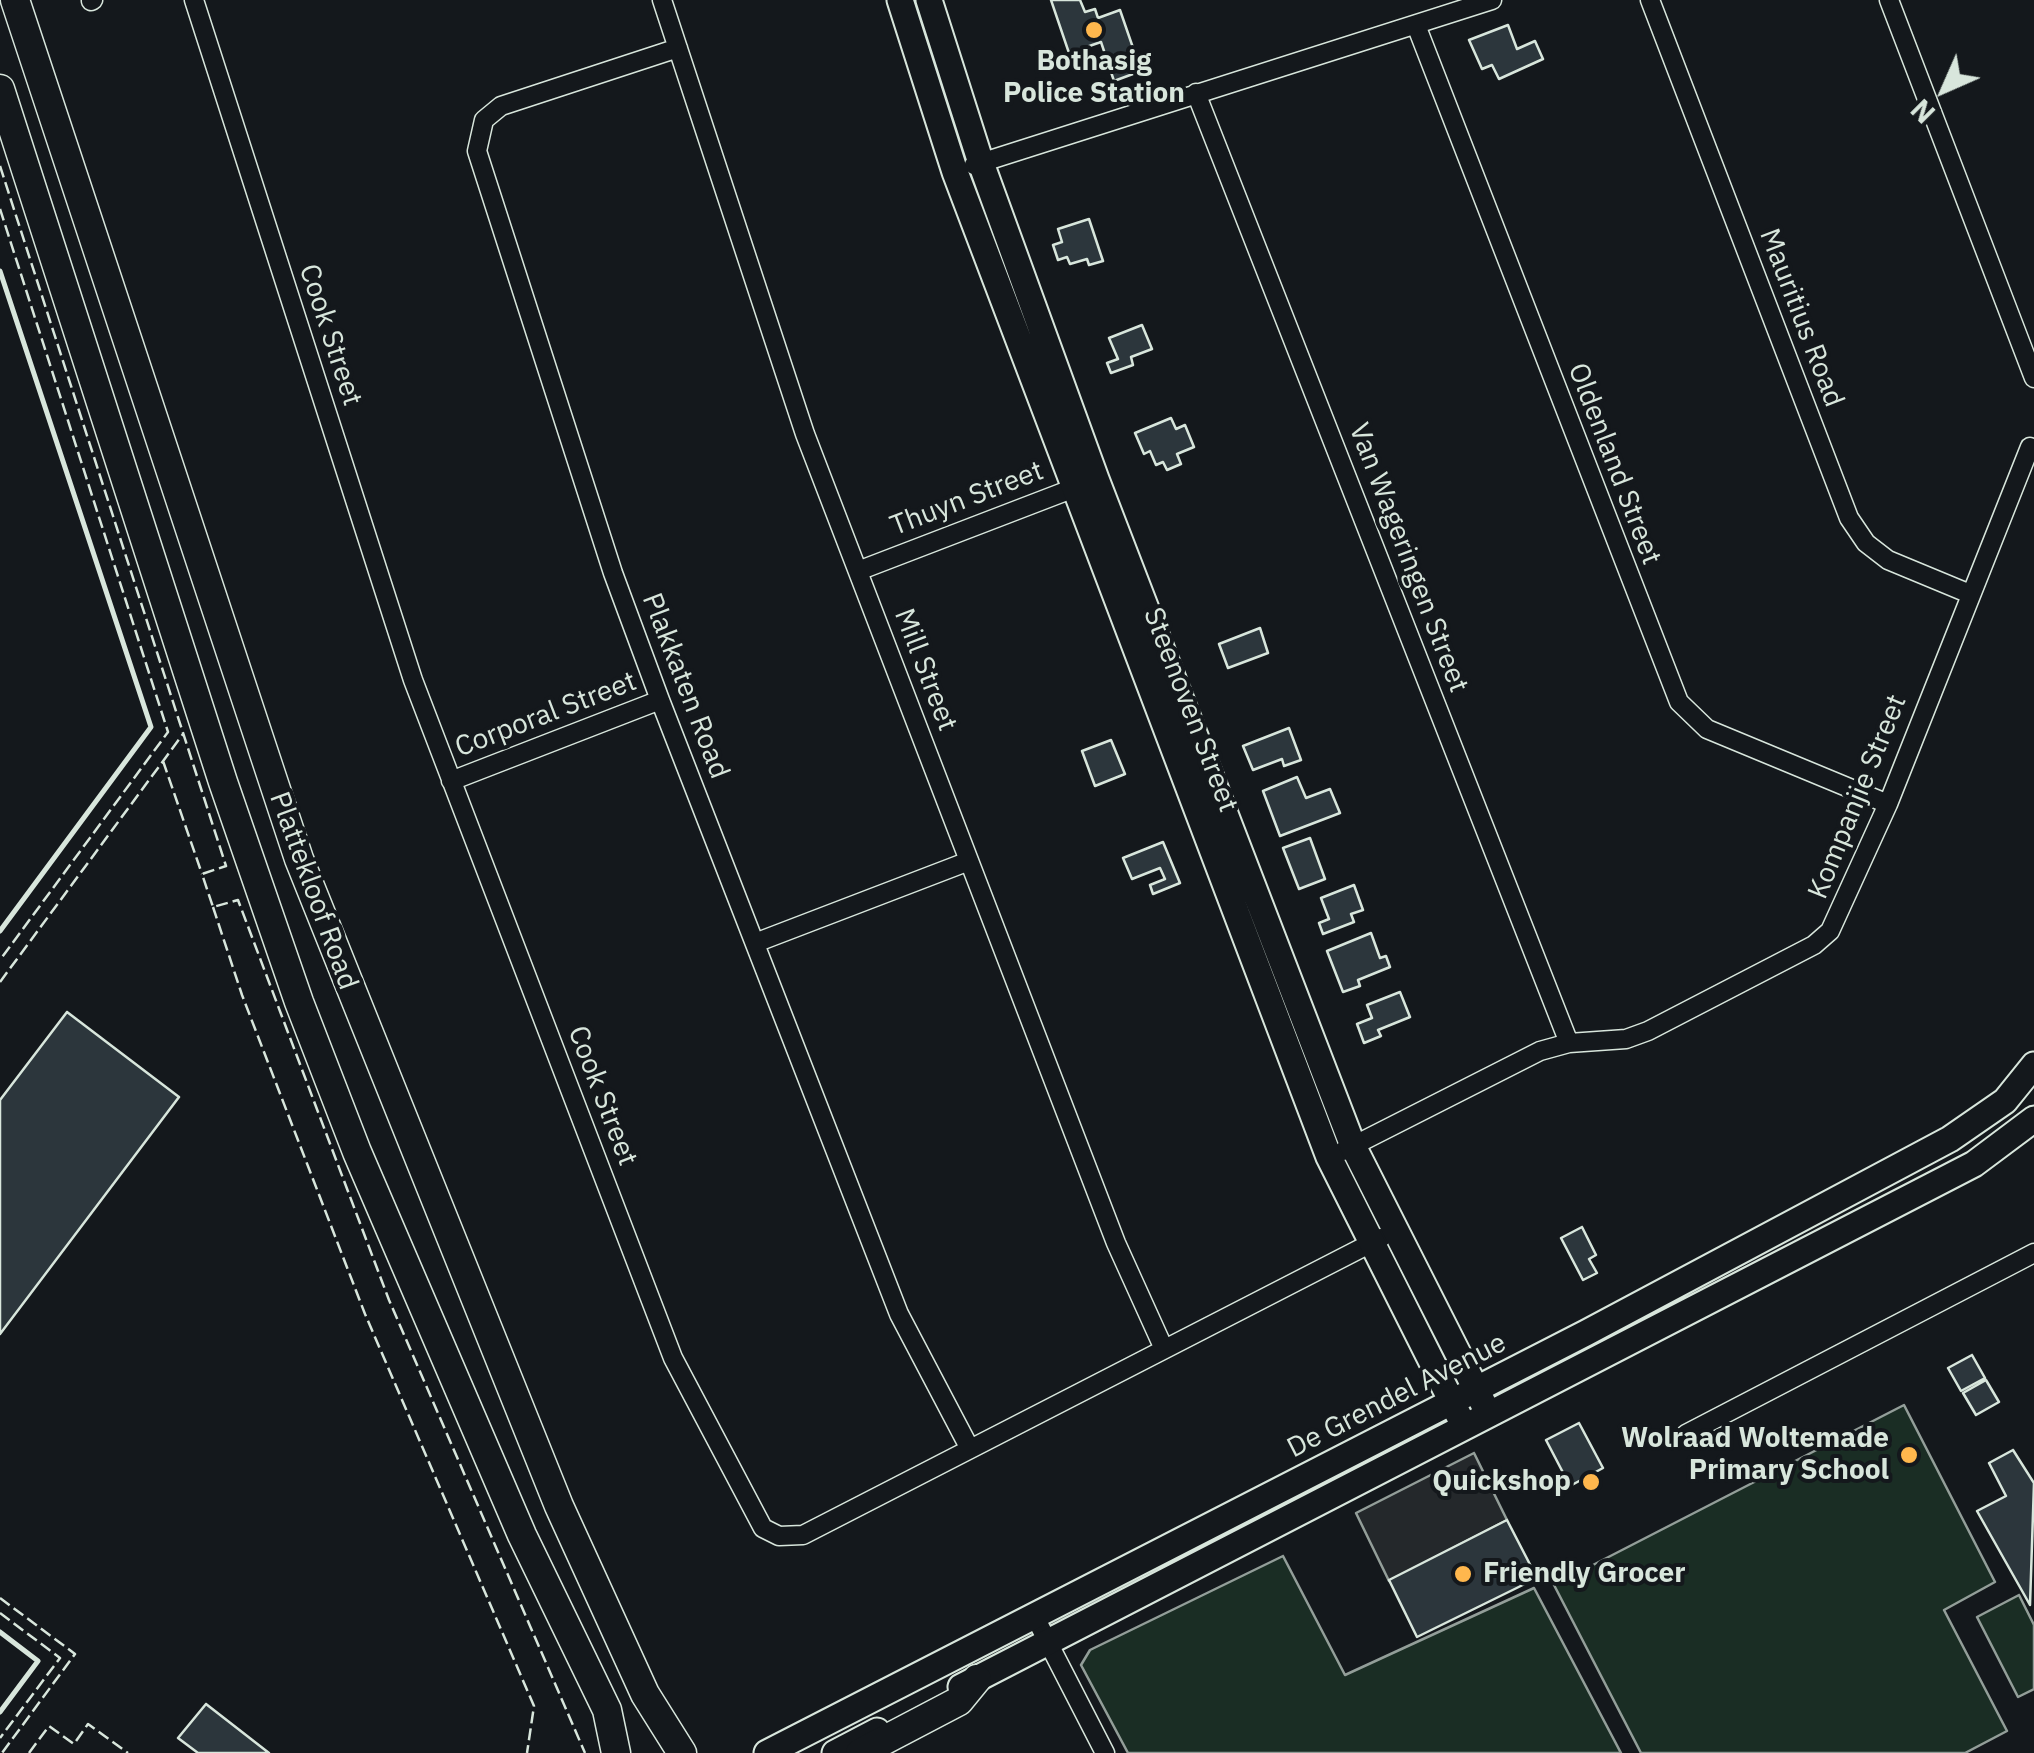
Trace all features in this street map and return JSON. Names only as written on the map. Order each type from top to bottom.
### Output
[{"type":"main road","name":"Plattekloof Road","points":[[15,0],[299,859],[559,1506],[645,1694],[682,1753]]},
{"type":"main road","name":"Plattekloof Road","points":[[0,89],[217,764],[299,1002],[356,1152],[522,1535],[607,1710],[616,1753]]},
{"type":"main road","points":[[860,1753],[959,1701],[977,1679]]},
{"type":"street","name":"Cook Street","points":[[194,0],[412,680],[673,1358],[756,1521],[779,1536],[803,1534],[1383,1237]]},
{"type":"street","name":"Mill Street","points":[[662,0],[760,305],[858,571],[1116,1243],[1164,1350]]},
{"type":"street","name":"Steenoven Street","points":[[900,0],[955,172],[1354,1146],[1383,1237],[1464,1426]]},
{"type":"street","name":"Steenoven Street","points":[[929,0],[1085,484],[1329,1157],[1383,1237],[1488,1414]]},
{"type":"street","points":[[955,172],[1492,0]]},
{"type":"street","name":"Mauritius Road","points":[[1650,0],[1849,518],[1866,543],[1888,560],[1970,594]]},
{"type":"street","points":[[1889,0],[2034,378]]},
{"type":"street","name":"Oldenland Street","points":[[1416,25],[1678,702],[1707,729],[1888,804]]},
{"type":"street","name":"Plakkaten Road","points":[[678,48],[502,106],[484,120],[477,151],[613,573],[660,700],[899,1314],[970,1449]]},
{"type":"street","name":"Van Wageringen Street","points":[[1196,93],[1569,1043]]},
{"type":"street","name":"Kompanjie Street","points":[[1329,1157],[1540,1051],[1569,1043],[1638,1035],[1814,945],[1838,920],[2033,443]]},
{"type":"street","name":"Thuyn Street","points":[[858,571],[1085,484]]},
{"type":"street","name":"Corporal Street","points":[[451,781],[660,700]]},
{"type":"street","points":[[754,942],[969,861]]},
{"type":"street","points":[[2034,1067],[2026,1098],[2034,1120]]},
{"type":"street","name":"De Grendel Avenue","points":[[767,1753],[1452,1401],[1981,1119],[2005,1100],[2034,1067]]},
{"type":"street","points":[[1981,1119],[2006,1114],[2034,1120]]},
{"type":"street","name":"De Grendel Avenue","points":[[835,1753],[1974,1164],[2034,1120]]},
{"type":"street","points":[[1686,1434],[2034,1253]]},
{"type":"street","points":[[1035,1618],[1106,1753]]},
{"type":"green space","name":"Wolraad Woltemade Primary School","points":[[1904,1405],[1995,1582],[1944,1610],[2007,1731],[1965,1753],[1641,1753],[1554,1585]]},
{"type":"green space","points":[[1283,1556],[1345,1675],[1534,1588],[1621,1753],[1128,1753],[1081,1665],[1090,1650]]},
{"type":"green space","points":[[2019,1595],[2034,1625],[2034,1689],[2018,1697],[1977,1617]]},
{"type":"shaded area","points":[[1474,1453],[1507,1520],[1389,1581],[1356,1513]]},
{"type":"building","name":"Bothasig Police Station","points":[[1051,0],[1080,0],[1085,12],[1095,9],[1098,18],[1120,10],[1141,71],[1114,81],[1101,42],[1069,53]]},
{"type":"building","points":[[1508,25],[1517,49],[1535,41],[1543,59],[1499,79],[1492,65],[1482,69],[1469,40]]},
{"type":"building","points":[[1089,219],[1103,261],[1089,265],[1087,259],[1070,264],[1067,257],[1058,260],[1053,245],[1062,242],[1058,229]]},
{"type":"building","points":[[1142,325],[1152,349],[1131,357],[1133,365],[1111,373],[1107,363],[1118,359],[1109,338]]},
{"type":"building","points":[[1171,418],[1176,429],[1185,425],[1194,447],[1177,454],[1181,464],[1167,470],[1163,462],[1156,465],[1150,451],[1144,454],[1135,433]]},
{"type":"building","points":[[1260,628],[1268,653],[1228,668],[1219,644]]},
{"type":"building","points":[[1289,728],[1301,760],[1284,766],[1282,759],[1253,770],[1243,746]]},
{"type":"building","points":[[1111,740],[1125,774],[1095,786],[1082,751]]},
{"type":"building","points":[[1297,777],[1306,798],[1330,789],[1340,813],[1280,836],[1263,791]]},
{"type":"building","points":[[1310,838],[1325,879],[1299,889],[1283,848]]},
{"type":"building","points":[[1163,842],[1180,883],[1153,894],[1150,885],[1165,879],[1160,868],[1132,879],[1123,858]]},
{"type":"building","points":[[1354,885],[1363,910],[1351,914],[1354,922],[1323,934],[1319,923],[1329,919],[1321,898]]},
{"type":"building","points":[[1371,933],[1380,958],[1386,956],[1390,967],[1358,980],[1360,986],[1343,992],[1327,951]]},
{"type":"building","points":[[1400,992],[1410,1017],[1378,1030],[1381,1036],[1364,1043],[1357,1024],[1372,1018],[1367,1005]]},
{"type":"building","points":[[67,1012],[179,1097],[0,1334],[0,1100]]},
{"type":"building","points":[[1582,1227],[1596,1255],[1589,1259],[1597,1273],[1583,1280],[1561,1238]]},
{"type":"building","points":[[1972,1355],[1985,1378],[1961,1391],[1948,1368]]},
{"type":"building","points":[[1986,1380],[1999,1402],[1976,1415],[1963,1393]]},
{"type":"building","points":[[1579,1423],[1603,1468],[1570,1486],[1546,1440]]},
{"type":"building","points":[[2013,1450],[2034,1483],[2030,1605],[1977,1511],[2006,1496],[1989,1463]]},
{"type":"building","points":[[1507,1520],[1537,1578],[1417,1637],[1389,1580]]},
{"type":"building","points":[[206,1704],[269,1753],[198,1753],[178,1738]]},
{"type":"fence","points":[[0,166],[226,866],[202,874],[213,907],[238,900],[389,1300],[585,1753]]},
{"type":"fence","points":[[0,209],[168,732],[0,960]]},
{"type":"fence","points":[[0,982],[183,734]]},
{"type":"fence","points":[[163,761],[202,874]]},
{"type":"fence","points":[[213,907],[242,995],[365,1314],[534,1706],[527,1753]]},
{"type":"fence","points":[[0,1598],[75,1654],[2,1753]]},
{"type":"fence","points":[[0,1613],[60,1658],[0,1738]]},
{"type":"fence","points":[[29,1753],[49,1726],[74,1744],[88,1724],[128,1753]]},
{"type":"wall","points":[[0,271],[151,727],[0,931]]},
{"type":"wall","points":[[0,1632],[38,1661],[0,1712]]},
{"type":"place","name":"Bothasig Police Station","points":[[1094,30]]},
{"type":"place","name":"Wolraad Woltemade Primary School","points":[[1909,1455]]},
{"type":"place","name":"Quickshop","points":[[1591,1482]]},
{"type":"place","name":"Friendly Grocer","points":[[1463,1574]]}]
